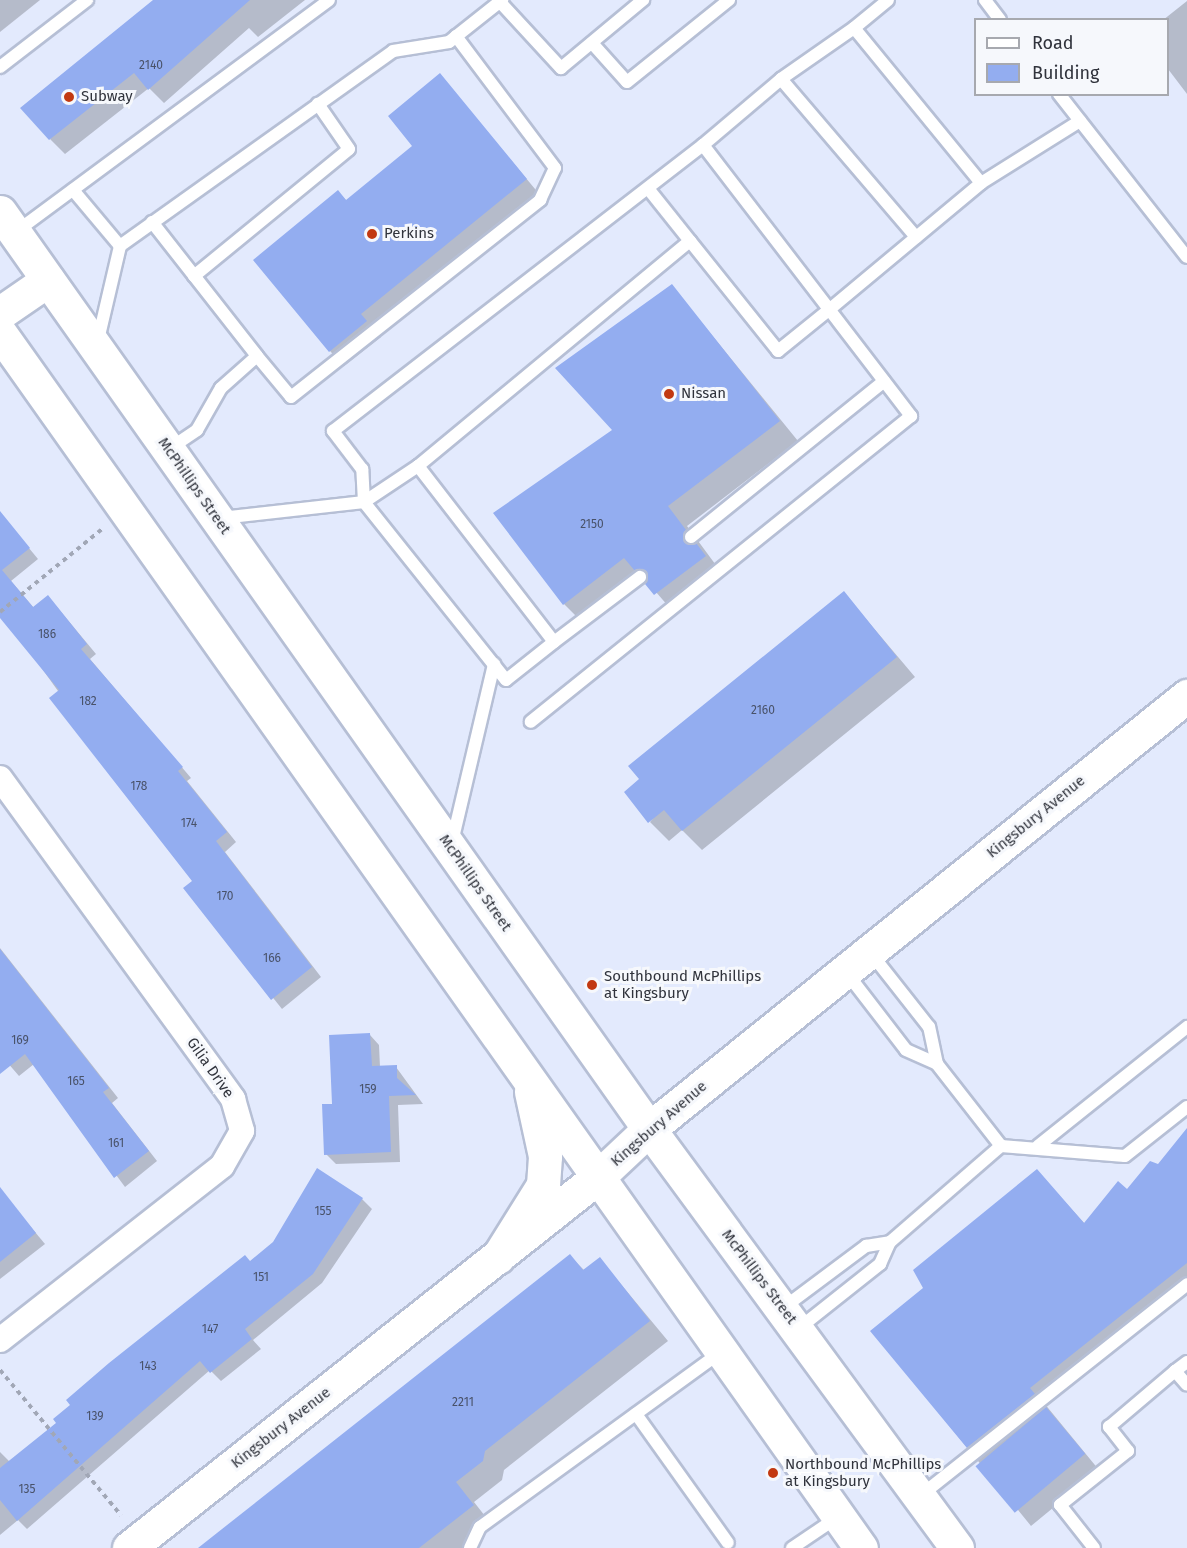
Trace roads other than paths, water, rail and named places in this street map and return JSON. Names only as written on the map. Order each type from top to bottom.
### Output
[{"type":"main road","name":"McPhillips Street","points":[[7,222],[649,1129],[957,1548]]},
{"type":"main road","points":[[0,313],[48,280]]},
{"type":"main road","points":[[0,333],[861,1548]]},
{"type":"main road","name":"Kingsbury Avenue","points":[[139,1545],[598,1177],[649,1129],[1187,696]]},
{"type":"main road","points":[[498,1257],[543,1185],[545,1156],[528,1078]]},
{"type":"street","name":"Gilia Drive","points":[[0,778],[234,1099],[242,1131],[222,1166],[0,1340]]},
{"type":"lane","points":[[0,67],[87,0]]},
{"type":"lane","points":[[7,222],[73,190],[329,0]]},
{"type":"lane","points":[[97,348],[120,246],[393,51],[456,36],[501,1],[561,68],[643,0]]},
{"type":"lane","points":[[592,43],[627,82],[729,0]]},
{"type":"lane","points":[[639,577],[506,680],[364,502],[362,469],[333,431],[650,191],[782,79],[854,28],[888,0]]},
{"type":"lane","points":[[985,0],[998,18]]},
{"type":"lane","points":[[854,28],[981,183]]},
{"type":"lane","points":[[152,222],[291,397],[540,200],[555,168],[456,36]]},
{"type":"lane","points":[[782,79],[916,237]]},
{"type":"lane","points":[[1061,96],[1187,257]]},
{"type":"lane","points":[[194,276],[349,149],[318,104]]},
{"type":"lane","points":[[650,191],[778,351],[981,183],[1080,121]]},
{"type":"lane","points":[[531,722],[911,416],[703,145]]},
{"type":"lane","points":[[73,190],[120,246]]},
{"type":"lane","points":[[217,518],[364,502],[418,466],[690,241]]},
{"type":"lane","points":[[168,449],[197,430],[221,388],[257,356]]},
{"type":"lane","points":[[691,537],[884,381]]},
{"type":"lane","points":[[418,466],[554,642]]},
{"type":"lane","points":[[451,849],[494,664]]},
{"type":"lane","points":[[857,961],[906,1050],[936,1064]]},
{"type":"lane","points":[[857,961],[928,1027],[936,1064],[1001,1146]]},
{"type":"lane","points":[[1038,1146],[1187,1027]]},
{"type":"lane","points":[[790,1319],[880,1264],[890,1242],[1001,1146],[1038,1146],[1125,1156],[1187,1107]]},
{"type":"lane","points":[[790,1319],[866,1246],[890,1242]]},
{"type":"lane","points":[[920,1496],[1187,1284]]},
{"type":"lane","points":[[470,1548],[480,1527],[722,1352]]},
{"type":"lane","points":[[1094,1548],[1060,1506],[1128,1451],[1109,1427],[1187,1362]]},
{"type":"lane","points":[[1175,1371],[1187,1385]]},
{"type":"lane","points":[[636,1414],[728,1543]]},
{"type":"lane","points":[[792,1548],[838,1516]]},
{"type":"place","name":"Subway","points":[[69,97]]},
{"type":"place","name":"Perkins","points":[[372,234]]},
{"type":"place","name":"Nissan","points":[[669,394]]},
{"type":"place","name":"Southbound McPhillips at Kingsbury","points":[[592,985]]},
{"type":"place","name":"Northbound McPhillips at Kingsbury","points":[[773,1473]]}]
